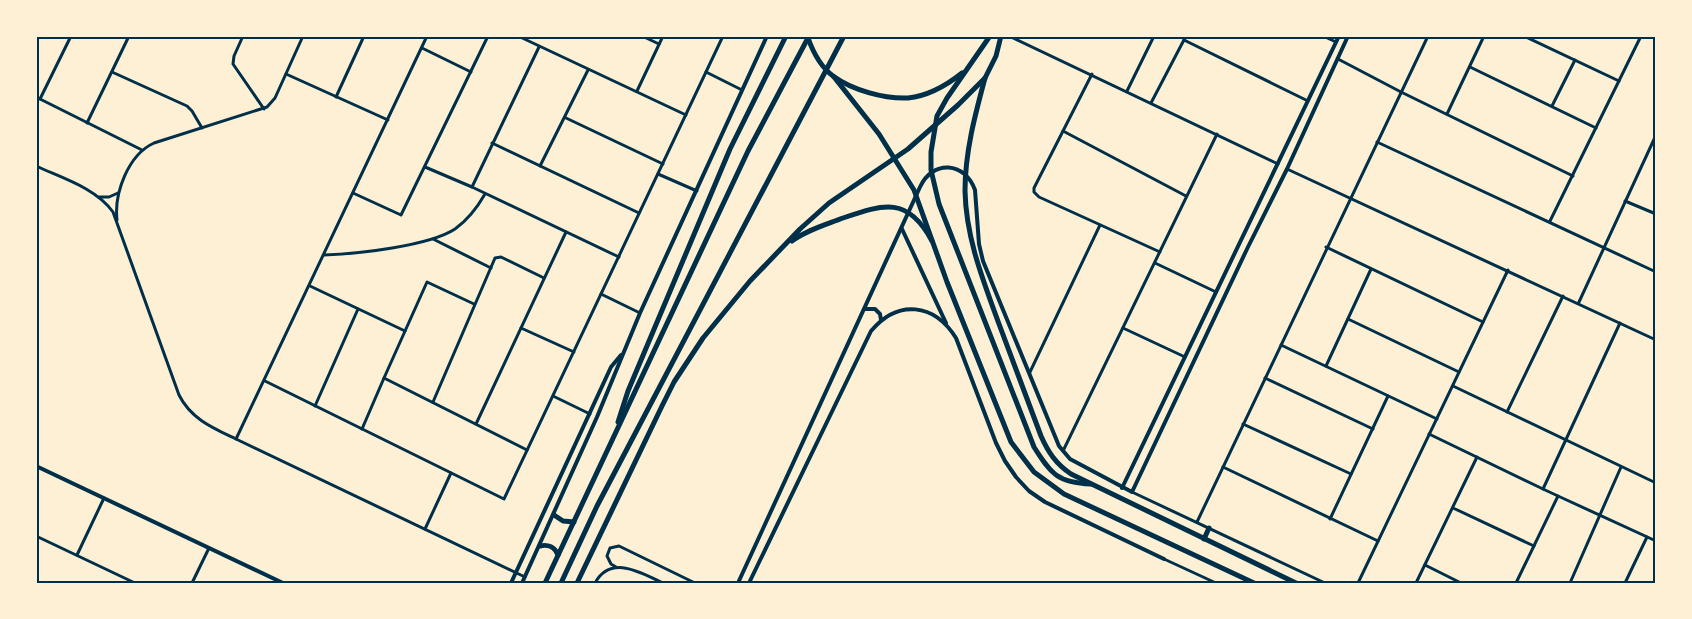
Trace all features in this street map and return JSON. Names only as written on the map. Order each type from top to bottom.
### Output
[{"type":"main road","points":[[615,433],[626,397],[730,149],[786,36]]},
{"type":"main road","points":[[808,36],[817,58],[879,134],[906,176],[919,202],[947,282],[1005,431],[1017,453],[1034,472],[1064,494],[1254,583]]},
{"type":"main road","points":[[545,583],[748,151],[808,36]]},
{"type":"main road","points":[[561,583],[603,495],[844,36]]},
{"type":"main road","points":[[990,36],[946,98],[937,116],[930,152],[933,187],[963,270],[1034,447],[1062,480],[1090,484]]},
{"type":"main road","points":[[1001,36],[996,56],[985,78],[971,132],[965,180],[968,228],[977,265],[1046,448],[1053,459],[1064,469],[1090,484],[1296,583]]},
{"type":"main road","points":[[832,76],[869,92],[889,97],[909,98],[938,89],[970,66]]},
{"type":"main road","points":[[577,583],[662,406],[688,360],[750,281],[800,229],[829,203],[929,132],[985,78]]},
{"type":"main road","points":[[783,247],[822,226],[873,208],[886,206],[902,209],[918,219],[932,241]]},
{"type":"main road","points":[[554,514],[563,521],[574,522]]},
{"type":"main road","points":[[1204,539],[1209,528]]},
{"type":"main road","points":[[540,546],[549,546],[558,555]]},
{"type":"street","points":[[71,36],[38,98],[142,150]]},
{"type":"street","points":[[87,123],[129,36]]},
{"type":"street","points":[[243,36],[233,64],[264,109]]},
{"type":"street","points":[[118,224],[118,193],[133,162],[142,150],[154,143],[264,109],[273,101],[303,36]]},
{"type":"street","points":[[336,96],[364,36]]},
{"type":"street","points":[[236,439],[428,36]]},
{"type":"street","points":[[353,193],[401,215],[488,36]]},
{"type":"street","points":[[518,36],[686,115]]},
{"type":"street","points":[[642,36],[659,44]]},
{"type":"street","points":[[637,91],[663,36]]},
{"type":"street","points":[[265,381],[504,499],[723,36]]},
{"type":"street","points":[[522,583],[617,371],[640,313],[767,36]]},
{"type":"street","points":[[1009,36],[1278,164]]},
{"type":"street","points":[[1127,92],[1154,36]]},
{"type":"street","points":[[1323,36],[1336,42]]},
{"type":"street","points":[[1122,488],[1339,36]]},
{"type":"street","points":[[1132,492],[1287,169],[1348,36]]},
{"type":"street","points":[[1197,522],[1428,36]]},
{"type":"street","points":[[1447,114],[1484,36]]},
{"type":"street","points":[[1524,36],[1619,81]]},
{"type":"street","points":[[1550,221],[1641,36]]},
{"type":"street","points":[[1650,36],[1656,39]]},
{"type":"street","points":[[1151,103],[1185,38],[1308,101]]},
{"type":"street","points":[[472,187],[539,47]]},
{"type":"street","points":[[422,48],[471,72]]},
{"type":"street","points":[[1338,59],[1573,176]]},
{"type":"street","points":[[1552,106],[1575,60]]},
{"type":"street","points":[[1470,67],[1596,128]]},
{"type":"street","points":[[540,166],[588,70]]},
{"type":"street","points":[[112,72],[187,106],[202,128]]},
{"type":"street","points":[[706,72],[744,90]]},
{"type":"street","points":[[286,74],[388,120]]},
{"type":"street","points":[[1092,75],[1034,192],[1039,197],[1160,252]]},
{"type":"street","points":[[566,118],[663,164]]},
{"type":"street","points":[[1063,131],[1186,196]]},
{"type":"street","points":[[1063,452],[1217,134]]},
{"type":"street","points":[[1578,303],[1656,135]]},
{"type":"street","points":[[492,142],[639,213]]},
{"type":"street","points":[[1377,142],[1656,272]]},
{"type":"street","points":[[36,166],[99,197],[113,212],[182,402],[196,418],[525,578]]},
{"type":"street","points":[[425,166],[619,257]]},
{"type":"street","points":[[738,583],[920,187],[934,170],[949,167],[969,177],[975,190],[979,244],[983,261],[1063,452],[1071,459],[1122,488],[1325,583]]},
{"type":"street","points":[[1287,169],[1350,196],[1656,340]]},
{"type":"street","points":[[658,174],[697,191]]},
{"type":"street","points":[[99,197],[109,197],[118,193]]},
{"type":"street","points":[[324,255],[357,254],[441,236],[456,229],[473,214],[485,193]]},
{"type":"street","points":[[1625,201],[1656,214]]},
{"type":"street","points":[[1030,372],[1100,225]]},
{"type":"street","points":[[901,229],[956,338],[996,443],[1016,477],[1045,502],[1216,583]]},
{"type":"street","points":[[477,424],[566,232]]},
{"type":"street","points":[[1243,236],[1246,240],[1251,240]]},
{"type":"street","points":[[432,238],[491,268]]},
{"type":"street","points":[[1326,248],[1483,322]]},
{"type":"street","points":[[432,402],[495,258],[501,257],[544,278]]},
{"type":"street","points":[[1232,259],[1237,258],[1240,263]]},
{"type":"street","points":[[1155,263],[1216,292]]},
{"type":"street","points":[[1326,366],[1371,268]]},
{"type":"street","points":[[1358,583],[1508,270]]},
{"type":"street","points":[[362,429],[427,282],[474,304]]},
{"type":"street","points":[[310,286],[405,331]]},
{"type":"street","points":[[601,294],[640,313]]},
{"type":"street","points":[[1507,412],[1563,296]]},
{"type":"street","points":[[315,405],[358,309]]},
{"type":"street","points":[[865,309],[875,309],[880,314],[881,321]]},
{"type":"street","points":[[749,583],[867,340],[881,321],[894,313],[912,310],[931,314],[947,324]]},
{"type":"street","points":[[1348,319],[1459,372]]},
{"type":"street","points":[[1543,489],[1620,323]]},
{"type":"street","points":[[521,328],[574,352]]},
{"type":"street","points":[[1123,328],[1185,357]]},
{"type":"street","points":[[1280,345],[1437,419]]},
{"type":"street","points":[[511,583],[611,367],[622,355]]},
{"type":"street","points":[[384,378],[528,450]]},
{"type":"street","points":[[1265,378],[1373,429]]},
{"type":"street","points":[[1453,386],[1656,483]]},
{"type":"street","points":[[553,396],[590,414]]},
{"type":"street","points":[[1330,519],[1388,396]]},
{"type":"street","points":[[1243,424],[1351,474]]},
{"type":"street","points":[[1430,434],[1656,541]]},
{"type":"street","points":[[1416,583],[1478,457]]},
{"type":"street","points":[[36,466],[284,583]]},
{"type":"street","points":[[1223,467],[1378,542]]},
{"type":"street","points":[[1570,583],[1622,467]]},
{"type":"street","points":[[425,529],[451,473]]},
{"type":"street","points":[[1516,583],[1558,496]]},
{"type":"street","points":[[77,555],[104,498]]},
{"type":"street","points":[[1453,508],[1534,546]]},
{"type":"street","points":[[36,536],[135,583]]},
{"type":"street","points":[[1624,583],[1647,537]]},
{"type":"street","points":[[663,583],[630,568],[616,567],[611,564],[607,556],[610,548],[619,546],[695,583]]},
{"type":"street","points":[[192,583],[210,548]]},
{"type":"street","points":[[1425,565],[1461,583]]},
{"type":"street","points":[[595,583],[603,573],[616,567]]}]
